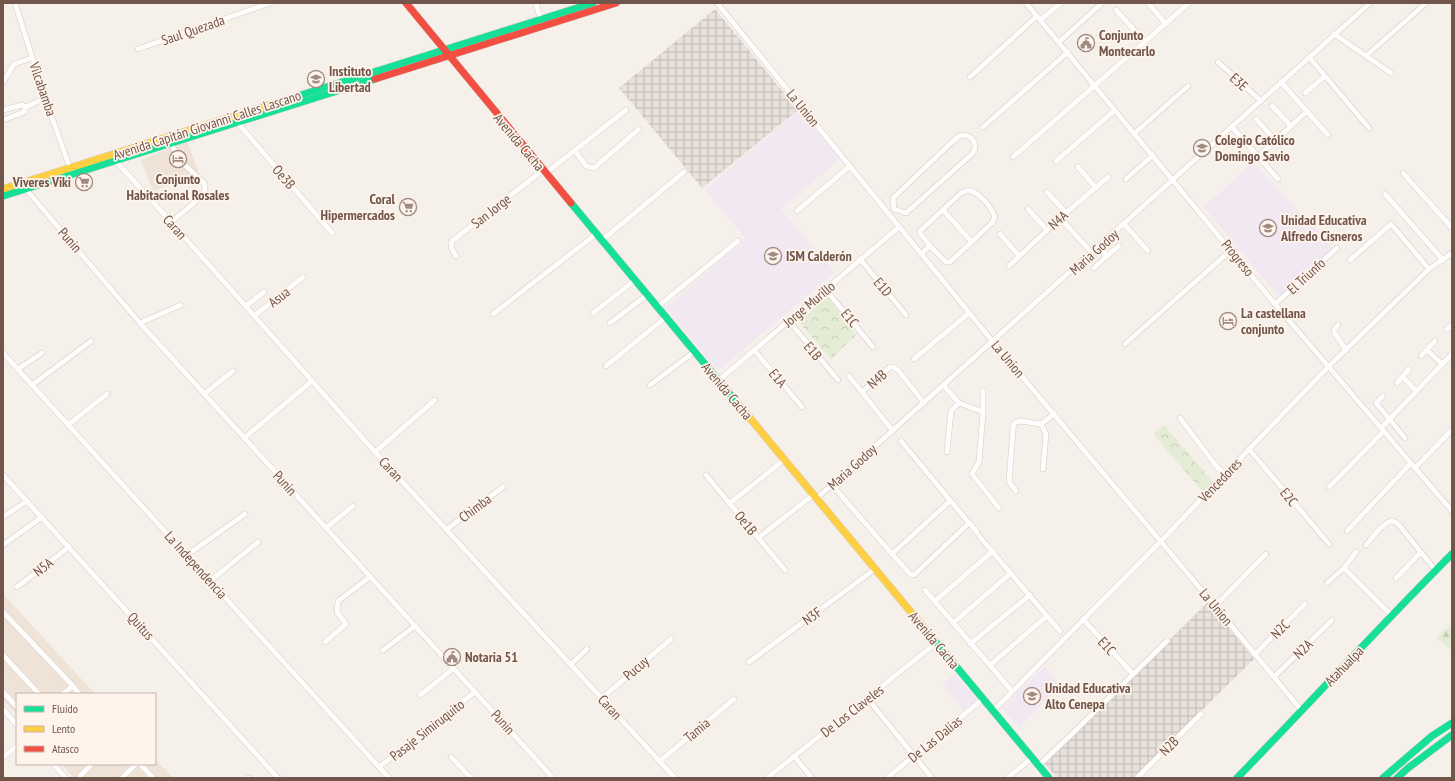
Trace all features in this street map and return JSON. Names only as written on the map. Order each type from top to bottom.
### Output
[{"type":"main road","name":"Avenida Cacha","points":[[406,3],[601,241],[666,317],[1049,778]]},
{"type":"main road","points":[[542,23],[593,3]]},
{"type":"main road","points":[[446,53],[542,23],[616,3]]},
{"type":"main road","name":"Avenida Capitán Giovanni Calles Lascano","points":[[113,158],[171,143],[446,53]]},
{"type":"main road","name":"Avenida Capitán Giovanni Calles Lascano","points":[[3,196],[24,186],[446,53]]},
{"type":"main road","name":"Avenida Capitán Giovanni Calles Lascano","points":[[3,189],[24,186]]},
{"type":"main road","name":"Atahualpa","points":[[1237,778],[1302,712],[1336,673],[1452,554]]},
{"type":"main road","points":[[1383,778],[1432,736],[1452,723]]},
{"type":"main road","points":[[1397,778],[1452,734]]},
{"type":"street","name":"Vilcabamba","points":[[15,3],[45,98],[72,171]]},
{"type":"street","name":"Saul Quezada","points":[[138,49],[270,3]]},
{"type":"street","points":[[536,3],[542,23]]},
{"type":"street","name":"La Union","points":[[718,3],[969,313],[1302,712]]},
{"type":"street","name":"Progreso","points":[[1026,3],[1068,52],[1114,111],[1135,133],[1174,180],[1275,304],[1452,511]]},
{"type":"street","points":[[970,76],[1038,18],[1060,3]]},
{"type":"street","points":[[1059,42],[1102,3]]},
{"type":"street","points":[[1148,3],[1166,24]]},
{"type":"street","points":[[1013,156],[1189,3]]},
{"type":"street","name":"Maria Godoy","points":[[758,538],[832,485],[1370,3]]},
{"type":"street","points":[[1366,56],[1426,3]]},
{"type":"street","points":[[1116,10],[1145,42]]},
{"type":"street","points":[[1334,34],[1391,73]]},
{"type":"street","points":[[983,127],[1068,52]]},
{"type":"street","points":[[1309,57],[1369,128]]},
{"type":"street","points":[[3,82],[14,64],[32,58]]},
{"type":"street","name":"E3E","points":[[1218,62],[1261,101]]},
{"type":"street","points":[[1305,93],[1325,76]]},
{"type":"street","points":[[1281,82],[1328,135]]},
{"type":"street","points":[[1135,133],[1188,86]]},
{"type":"street","points":[[3,120],[24,112],[26,107],[45,98]]},
{"type":"street","points":[[3,110],[22,104],[26,107]]},
{"type":"street","points":[[1272,106],[1291,126]]},
{"type":"street","points":[[544,172],[626,110]]},
{"type":"street","points":[[1056,161],[1114,111]]},
{"type":"street","points":[[1258,157],[1307,111]]},
{"type":"street","points":[[1256,119],[1275,140]]},
{"type":"street","name":"Oe3B","points":[[237,122],[332,232]]},
{"type":"street","points":[[1232,127],[1278,179]]},
{"type":"street","points":[[575,150],[586,166],[594,168],[639,129]]},
{"type":"street","points":[[963,135],[974,140],[975,149],[973,153],[906,213],[894,209],[892,198],[952,142],[959,136],[963,135]]},
{"type":"street","points":[[171,143],[180,159],[204,183],[205,186],[205,191],[201,197],[171,222]]},
{"type":"street","points":[[1126,179],[1153,155]]},
{"type":"street","name":"Caran","points":[[113,158],[375,452],[675,778]]},
{"type":"street","points":[[797,211],[850,166]]},
{"type":"street","points":[[1078,167],[1096,188]]},
{"type":"street","name":"San Jorge","points":[[456,256],[451,247],[452,241],[544,172]]},
{"type":"street","points":[[601,241],[684,172]]},
{"type":"street","points":[[1403,173],[1452,228]]},
{"type":"street","name":"N4A","points":[[1009,266],[1060,218],[1108,177]]},
{"type":"street","name":"Punin","points":[[24,186],[140,323],[553,778]]},
{"type":"street","points":[[968,190],[974,192],[985,201],[992,209],[995,216],[992,223],[948,262],[944,261],[920,233],[920,231],[943,210],[961,193],[968,190]]},
{"type":"street","points":[[1047,192],[1066,213]]},
{"type":"street","points":[[1386,194],[1443,260]]},
{"type":"street","points":[[888,213],[894,209]]},
{"type":"street","points":[[1028,209],[1048,230]]},
{"type":"street","points":[[943,210],[971,242]]},
{"type":"street","points":[[1060,218],[1092,253]]},
{"type":"street","points":[[1124,224],[1148,251]]},
{"type":"street","points":[[1350,260],[1391,224],[1429,269]]},
{"type":"street","name":"Jorge Murillo","points":[[718,381],[899,227]]},
{"type":"street","points":[[493,314],[596,234]]},
{"type":"street","points":[[1000,234],[1020,256]]},
{"type":"street","points":[[657,307],[738,241]]},
{"type":"street","points":[[921,254],[930,246]]},
{"type":"street","points":[[1094,268],[1119,246]]},
{"type":"street","points":[[1099,247],[1107,256]]},
{"type":"street","name":"El Triunfo","points":[[1275,304],[1337,248]]},
{"type":"street","points":[[1125,344],[1231,250]]},
{"type":"street","name":"Vencedores","points":[[993,711],[1161,542],[1329,366],[1429,269],[1452,253]]},
{"type":"street","name":"E1D","points":[[860,260],[906,315]]},
{"type":"street","name":"Asua","points":[[254,316],[303,277]]},
{"type":"street","points":[[593,313],[635,280]]},
{"type":"street","name":"E1C","points":[[826,290],[873,347]]},
{"type":"street","points":[[246,306],[264,292]]},
{"type":"street","points":[[610,323],[647,295]]},
{"type":"street","points":[[140,323],[181,304]]},
{"type":"street","points":[[914,360],[969,313]]},
{"type":"street","points":[[606,366],[666,317]]},
{"type":"street","name":"E1B","points":[[789,321],[838,380]]},
{"type":"street","points":[[1338,325],[1334,332],[1346,350]]},
{"type":"street","points":[[1447,330],[1452,325]]},
{"type":"street","points":[[32,385],[91,341]]},
{"type":"street","points":[[1421,356],[1435,341]]},
{"type":"street","name":"E1A","points":[[754,350],[802,407]]},
{"type":"street","points":[[1427,350],[1442,364]]},
{"type":"street","points":[[650,385],[694,352]]},
{"type":"street","name":"La Independencia","points":[[3,353],[389,778]]},
{"type":"street","points":[[18,369],[42,353]]},
{"type":"street","points":[[1329,487],[1383,430],[1390,419],[1452,354]]},
{"type":"street","name":"N4B","points":[[862,392],[893,366],[898,370],[924,403]]},
{"type":"street","points":[[1397,383],[1409,369]]},
{"type":"street","points":[[204,394],[233,371]]},
{"type":"street","points":[[849,376],[893,431]]},
{"type":"street","points":[[1403,377],[1416,391]]},
{"type":"street","points":[[244,438],[312,381]]},
{"type":"street","points":[[944,386],[959,403],[983,412]]},
{"type":"street","points":[[983,391],[979,462],[972,474],[999,508]]},
{"type":"street","points":[[68,425],[107,394]]},
{"type":"street","points":[[1383,396],[1376,403],[1405,438]]},
{"type":"street","points":[[375,452],[435,400]]},
{"type":"street","points":[[947,452],[952,410],[959,403]]},
{"type":"street","points":[[1016,491],[1009,482],[1014,423],[1020,421],[1041,424],[1054,414]]},
{"type":"street","points":[[1180,418],[1217,467],[1225,474]]},
{"type":"street","points":[[1041,424],[1046,434],[1043,469]]},
{"type":"street","points":[[1415,468],[1452,430]]},
{"type":"street","points":[[901,441],[1060,631]]},
{"type":"street","name":"E2C","points":[[1249,449],[1329,544]]},
{"type":"street","points":[[730,503],[784,460]]},
{"type":"street","points":[[1347,531],[1411,463]]},
{"type":"street","name":"Quitus","points":[[3,475],[278,778]]},
{"type":"street","name":"Oe1B","points":[[706,475],[785,570]]},
{"type":"street","points":[[832,485],[911,575],[914,575],[969,522]]},
{"type":"street","name":"Chimba","points":[[447,529],[504,487]]},
{"type":"street","points":[[3,517],[27,501]]},
{"type":"street","points":[[892,554],[950,501]]},
{"type":"street","points":[[326,528],[353,506]]},
{"type":"street","points":[[186,555],[245,514]]},
{"type":"street","points":[[3,545],[42,517]]},
{"type":"street","points":[[1366,545],[1384,525],[1392,521],[1399,525],[1436,570]]},
{"type":"street","points":[[210,581],[258,542]]},
{"type":"street","name":"N5A","points":[[17,587],[69,547]]},
{"type":"street","points":[[935,601],[993,551]]},
{"type":"street","points":[[1327,583],[1344,568],[1356,552]]},
{"type":"street","points":[[1396,578],[1421,552]]},
{"type":"street","points":[[1215,606],[1266,554]]},
{"type":"street","points":[[1344,568],[1392,615]]},
{"type":"street","name":"N3F","points":[[749,662],[875,569]]},
{"type":"street","points":[[953,623],[1011,573]]},
{"type":"street","points":[[325,642],[346,624],[337,612],[338,602],[370,577]]},
{"type":"street","points":[[925,590],[1012,691]]},
{"type":"street","points":[[970,644],[1030,594]]},
{"type":"street","name":"N2C","points":[[1255,654],[1305,604]]},
{"type":"street","points":[[3,612],[78,693]]},
{"type":"street","points":[[990,665],[1047,616]]},
{"type":"street","name":"E1C","points":[[1083,619],[1131,672]]},
{"type":"street","name":"N2A","points":[[1274,678],[1332,620]]},
{"type":"street","points":[[383,650],[415,626]]},
{"type":"street","name":"Pucuy","points":[[602,698],[671,639]]},
{"type":"street","points":[[1038,766],[1167,640]]},
{"type":"street","name":"De Los Claveles","points":[[767,778],[868,699],[936,643]]},
{"type":"street","points":[[571,664],[587,649]]},
{"type":"street","points":[[3,655],[38,693]]},
{"type":"street","points":[[420,695],[453,669]]},
{"type":"street","points":[[64,693],[73,686]]},
{"type":"street","points":[[3,692],[16,706]]},
{"type":"street","name":"Pasaje Simiruquito","points":[[379,767],[475,692]]},
{"type":"street","name":"Tamia","points":[[660,761],[734,699]]},
{"type":"street","points":[[868,699],[932,778]]},
{"type":"street","name":"De Las Dalias","points":[[887,778],[983,699]]},
{"type":"street","points":[[3,709],[16,723]]},
{"type":"street","name":"N2B","points":[[1137,778],[1201,714]]},
{"type":"street","points":[[3,757],[16,747]]},
{"type":"street","points":[[794,756],[812,778]]},
{"type":"street","points":[[451,757],[471,778]]},
{"type":"street","points":[[1007,778],[1032,758]]},
{"type":"street","points":[[54,765],[66,778]]},
{"type":"street","points":[[80,778],[82,773],[91,765]]},
{"type":"street","points":[[122,778],[135,765]]},
{"type":"street","points":[[141,765],[153,778]]},
{"type":"shaded area","points":[[715,9],[798,110],[702,188],[619,88]]},
{"type":"shaded area","name":"ISM Calderón","points":[[799,110],[840,159],[781,209],[835,272],[718,371],[665,308],[746,239],[705,190]]},
{"type":"shaded area","points":[[187,142],[199,173],[153,191],[141,160]]},
{"type":"shaded area","name":"Unidad Educativa Alfredo Cisneros","points":[[1253,162],[1334,249],[1280,298],[1204,207]]},
{"type":"shaded area","points":[[3,594],[94,693],[16,693],[16,714],[3,700]]},
{"type":"shaded area","points":[[1208,602],[1254,659],[1133,778],[1057,778],[1044,763]]},
{"type":"shaded area","name":"Unidad Educativa Alto Cenepa","points":[[1045,666],[1060,685],[1019,728],[1002,708]]},
{"type":"shaded area","points":[[954,674],[977,699],[964,711],[943,685]]},
{"type":"shaded area","points":[[156,760],[173,778],[74,778],[62,765],[156,765]]},
{"type":"green space","points":[[827,296],[856,335],[831,359],[799,322]]},
{"type":"green space","points":[[1164,425],[1213,482],[1202,491],[1153,434]]},
{"type":"green space","points":[[1452,624],[1452,651],[1436,638]]},
{"type":"traffic: fast","points":[[279,102],[593,3]]},
{"type":"traffic: fast","points":[[3,196],[375,79]]},
{"type":"traffic: fast","points":[[571,203],[739,405]]},
{"type":"traffic: fast","points":[[1237,778],[1452,554]]},
{"type":"traffic: fast","points":[[925,629],[1049,778]]},
{"type":"traffic: fast","points":[[1383,778],[1432,736],[1452,723]]},
{"type":"traffic: fast","points":[[1397,778],[1452,735]]},
{"type":"traffic: slow","points":[[3,189],[279,102]]},
{"type":"traffic: slow","points":[[739,405],[925,629]]},
{"type":"traffic: jam","points":[[406,3],[571,203]]},
{"type":"traffic: jam","points":[[375,79],[616,3]]},
{"type":"place","name":"Conjunto Montecarlo","points":[[1086,43]]},
{"type":"place","name":"Instituto Libertad","points":[[316,79]]},
{"type":"place","name":"Colegio Católico Domingo Savio","points":[[1202,148]]},
{"type":"place","name":"Conjunto Habitacional Rosales","points":[[178,159]]},
{"type":"place","name":"Viveres Viki","points":[[84,182]]},
{"type":"place","name":"Coral Hipermercados","points":[[408,207]]},
{"type":"place","name":"Unidad Educativa Alfredo Cisneros","points":[[1268,228]]},
{"type":"place","name":"ISM Calderón","points":[[773,256]]},
{"type":"place","name":"La castellana conjunto","points":[[1228,321]]},
{"type":"place","name":"Notaria 51","points":[[452,657]]},
{"type":"place","name":"Unidad Educativa Alto Cenepa","points":[[1032,696]]}]
